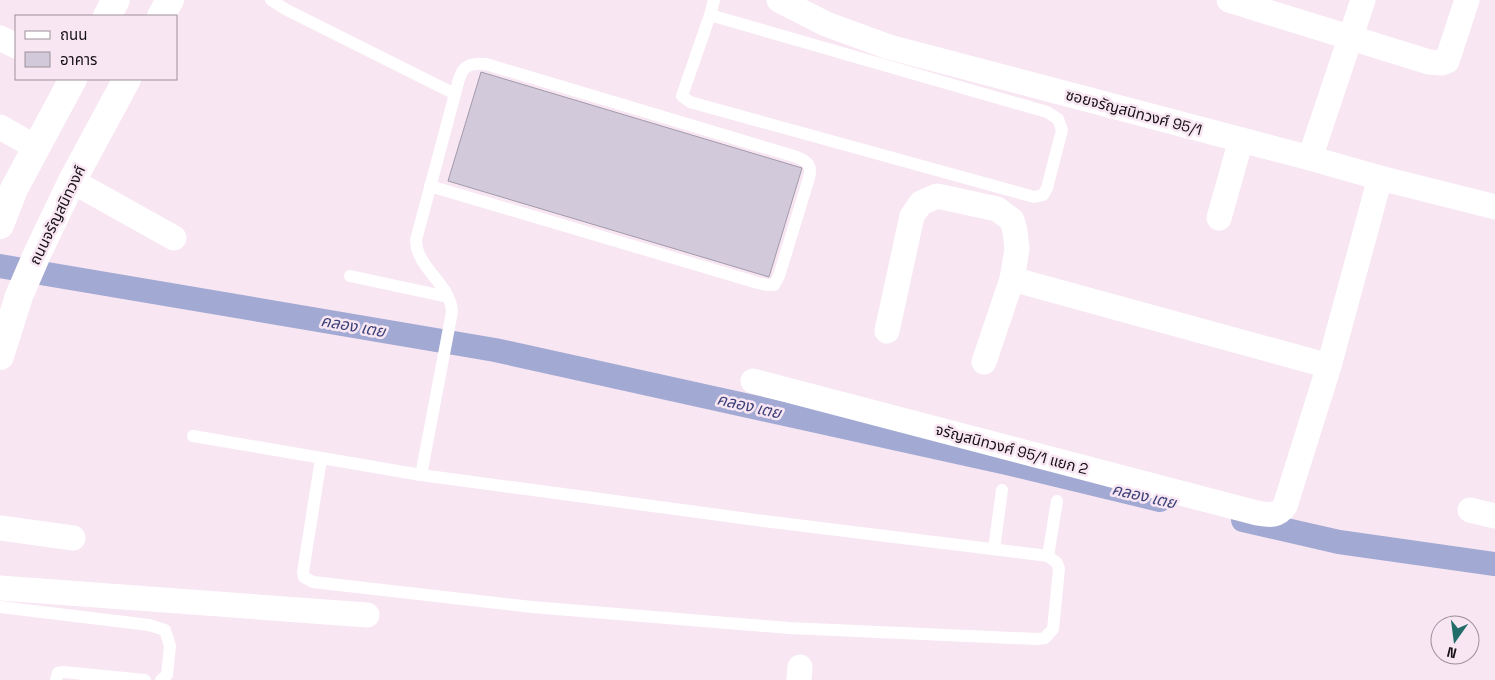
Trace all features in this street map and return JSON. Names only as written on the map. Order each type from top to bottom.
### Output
[{"type":"main road","points":[[108,15],[116,0]]},
{"type":"main road","points":[[162,15],[170,0]]},
{"type":"main road","points":[[2,221],[14,189],[73,80]]},
{"type":"main road","name":"ถนนจรัญสนิทวงศ์","points":[[0,356],[19,296],[38,252],[72,181],[126,80]]},
{"type":"street","name":"ซอยจรัญสนิทวงศ์ 95/1","points":[[779,0],[826,24],[889,47],[1495,207]]},
{"type":"street","points":[[1230,0],[1429,62],[1442,63],[1447,61],[1467,0]]},
{"type":"street","points":[[1310,158],[1363,0]]},
{"type":"street","points":[[0,38],[15,46]]},
{"type":"street","points":[[0,127],[36,148]]},
{"type":"street","points":[[1219,218],[1241,140]]},
{"type":"street","name":"จรัญสนิทวงศ์ 95/1 แยก 2","points":[[753,381],[1272,516],[1280,512],[1285,506],[1329,366],[1380,178]]},
{"type":"street","points":[[72,181],[174,238]]},
{"type":"street","points":[[887,331],[912,216],[921,203],[937,196],[997,209],[1012,220],[1017,249],[1012,279],[984,362]]},
{"type":"street","points":[[1012,279],[1329,366]]},
{"type":"street","points":[[1470,510],[1495,516]]},
{"type":"street","points":[[0,528],[73,538]]},
{"type":"street","points":[[0,588],[367,615]]},
{"type":"lane","points":[[271,0],[285,9],[455,94]]},
{"type":"lane","points":[[710,15],[1047,112],[1058,119],[1062,130],[1048,188],[1043,195],[1034,197],[732,112],[690,102],[682,96],[714,0]]},
{"type":"lane","points":[[421,475],[452,312],[448,297],[422,260],[416,246],[430,186],[455,94],[461,73],[465,67],[472,64],[486,64],[797,157],[807,161],[810,166],[809,178],[779,276],[772,286],[430,186]]},
{"type":"lane","points":[[350,276],[448,297]]},
{"type":"lane","points":[[193,436],[421,475],[764,521],[1048,556],[1057,563],[1059,569],[1054,624],[1050,634],[1045,638],[1037,639],[780,628],[532,607],[313,582],[304,577],[303,572],[321,459]]},
{"type":"lane","points":[[994,549],[1002,490]]},
{"type":"lane","points":[[1048,556],[1057,501]]},
{"type":"lane","points":[[0,607],[149,624],[165,630],[170,646],[167,675],[161,680]]},
{"type":"lane","points":[[56,680],[58,673],[63,672],[145,680]]},
{"type":"building","points":[[481,72],[802,168],[769,277],[448,181]]},
{"type":"waterway","name":"คลอง เตย","points":[[0,266],[495,350],[1007,463],[1160,500]]},
{"type":"waterway","name":"คลอง เตย","points":[[1243,520],[1339,542],[1495,564]]}]
